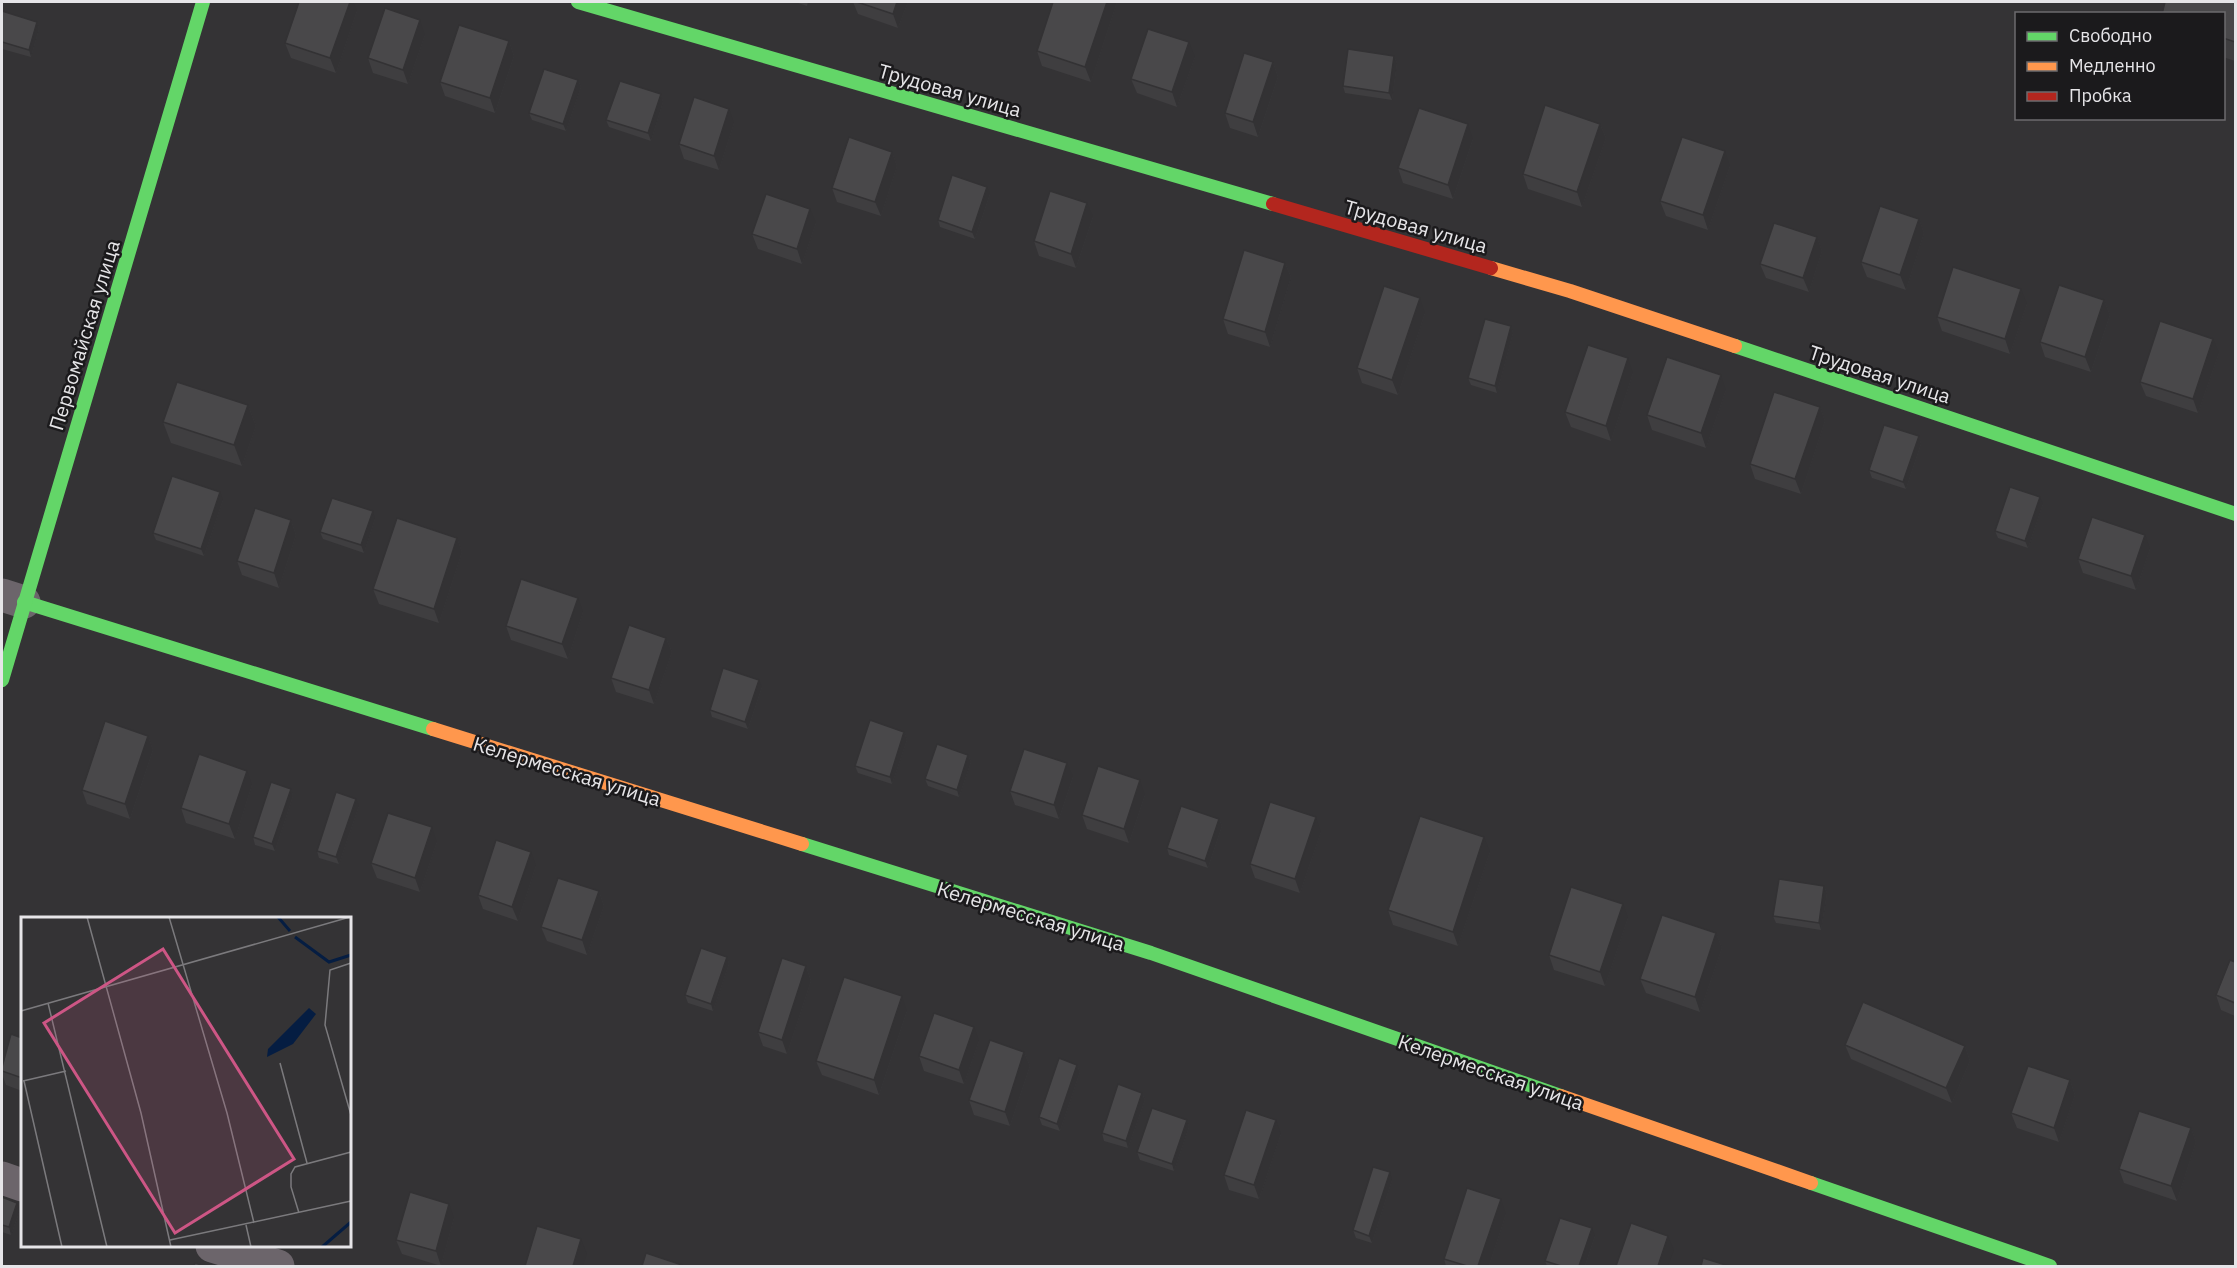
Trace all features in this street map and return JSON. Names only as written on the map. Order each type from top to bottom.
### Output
[{"type":"street","name":"Первомайская улица","points":[[2,680],[13,598],[203,2]]},
{"type":"street","name":"Трудовая улица","points":[[578,2],[1570,291],[2235,513]]},
{"type":"street","name":"Келермесская улица","points":[[13,598],[1150,953],[2050,1266]]},
{"type":"street","points":[[2,1178],[21,1185]]},
{"type":"street","points":[[219,1247],[278,1266]]},
{"type":"building","points":[[299,2],[350,2],[330,58],[285,43]]},
{"type":"building","points":[[857,2],[897,2],[893,14]]},
{"type":"building","points":[[1053,2],[1107,2],[1085,67],[1037,51]]},
{"type":"building","points":[[2165,2],[2235,2],[2235,42],[2225,39],[2225,12],[2162,12]]},
{"type":"building","points":[[385,8],[420,20],[403,70],[368,58]]},
{"type":"building","points":[[2,11],[37,22],[29,50],[2,42]]},
{"type":"building","points":[[459,25],[509,41],[490,98],[440,82]]},
{"type":"building","points":[[1148,29],[1189,42],[1172,92],[1131,79]]},
{"type":"building","points":[[1348,49],[1394,56],[1389,93],[1343,86]]},
{"type":"building","points":[[1244,53],[1273,62],[1253,122],[1225,113]]},
{"type":"building","points":[[544,69],[578,80],[563,124],[529,113]]},
{"type":"building","points":[[620,81],[661,94],[648,133],[606,120]]},
{"type":"building","points":[[694,97],[729,109],[714,156],[679,144]]},
{"type":"building","points":[[1545,105],[1600,124],[1577,192],[1523,174]]},
{"type":"building","points":[[1419,108],[1468,124],[1448,185],[1398,168]]},
{"type":"building","points":[[849,137],[892,152],[875,202],[832,188]]},
{"type":"building","points":[[1682,137],[1725,151],[1703,215],[1660,201]]},
{"type":"building","points":[[952,175],[987,187],[972,232],[938,220]]},
{"type":"building","points":[[1050,191],[1087,203],[1071,254],[1034,241]]},
{"type":"building","points":[[766,194],[810,209],[797,249],[752,234]]},
{"type":"building","points":[[1880,206],[1919,219],[1900,275],[1861,262]]},
{"type":"building","points":[[1774,223],[1817,237],[1803,278],[1760,264]]},
{"type":"building","points":[[1244,250],[1285,263],[1265,332],[1223,319]]},
{"type":"building","points":[[1953,267],[2021,289],[2005,339],[1937,317]]},
{"type":"building","points":[[2059,285],[2104,300],[2085,357],[2040,342]]},
{"type":"building","points":[[1384,286],[1420,298],[1392,380],[1357,368]]},
{"type":"building","points":[[1485,319],[1511,326],[1495,386],[1468,378]]},
{"type":"building","points":[[2160,321],[2213,339],[2193,399],[2140,382]]},
{"type":"building","points":[[1588,345],[1628,358],[1606,426],[1565,412]]},
{"type":"building","points":[[1667,357],[1721,375],[1701,433],[1647,415]]},
{"type":"building","points":[[177,382],[248,405],[234,445],[163,422]]},
{"type":"building","points":[[1774,392],[1820,407],[1795,479],[1750,464]]},
{"type":"building","points":[[1884,425],[1919,436],[1903,482],[1869,470]]},
{"type":"building","points":[[172,476],[220,492],[201,549],[153,533]]},
{"type":"building","points":[[2010,487],[2040,497],[2025,541],[1995,531]]},
{"type":"building","points":[[332,498],[373,511],[361,545],[320,532]]},
{"type":"building","points":[[255,508],[291,520],[274,573],[237,561]]},
{"type":"building","points":[[2092,517],[2145,535],[2131,576],[2078,559]]},
{"type":"building","points":[[397,518],[457,538],[434,609],[373,589]]},
{"type":"building","points":[[521,579],[578,598],[562,644],[506,626]]},
{"type":"building","points":[[629,625],[666,638],[649,690],[611,678]]},
{"type":"building","points":[[723,668],[759,680],[745,722],[710,710]]},
{"type":"building","points":[[870,720],[904,732],[890,777],[855,766]]},
{"type":"building","points":[[105,721],[148,736],[125,804],[82,790]]},
{"type":"building","points":[[937,744],[968,755],[957,790],[925,779]]},
{"type":"building","points":[[1024,749],[1067,763],[1054,805],[1010,791]]},
{"type":"building","points":[[199,754],[247,771],[229,824],[181,808]]},
{"type":"building","points":[[1098,766],[1140,780],[1124,829],[1082,815]]},
{"type":"building","points":[[271,782],[291,789],[272,844],[253,837]]},
{"type":"building","points":[[336,792],[356,799],[336,857],[317,851]]},
{"type":"building","points":[[1270,802],[1316,817],[1295,879],[1250,864]]},
{"type":"building","points":[[1181,806],[1219,819],[1205,861],[1167,848]]},
{"type":"building","points":[[388,813],[432,827],[415,878],[371,863]]},
{"type":"building","points":[[1420,816],[1484,837],[1453,932],[1388,910]]},
{"type":"building","points":[[496,840],[531,852],[512,907],[478,895]]},
{"type":"building","points":[[558,878],[599,891],[582,940],[541,927]]},
{"type":"building","points":[[1779,879],[1824,886],[1819,923],[1773,916]]},
{"type":"building","points":[[1571,887],[1623,904],[1600,972],[1549,955]]},
{"type":"building","points":[[1662,915],[1716,933],[1695,997],[1640,979]]},
{"type":"building","points":[[701,948],[727,957],[711,1004],[685,995]]},
{"type":"building","points":[[782,958],[806,966],[782,1040],[758,1032]]},
{"type":"building","points":[[2230,960],[2235,962],[2235,1003],[2216,995]]},
{"type":"building","points":[[844,977],[902,996],[874,1080],[816,1061]]},
{"type":"building","points":[[1863,1002],[1965,1046],[1946,1088],[1845,1045]]},
{"type":"building","points":[[934,1013],[974,1027],[959,1070],[919,1056]]},
{"type":"building","points":[[11,1034],[21,1038],[21,1078],[2,1071]]},
{"type":"building","points":[[990,1040],[1024,1052],[1005,1112],[969,1100]]},
{"type":"building","points":[[1059,1058],[1077,1065],[1057,1124],[1039,1117]]},
{"type":"building","points":[[2028,1066],[2070,1080],[2054,1128],[2011,1113]]},
{"type":"building","points":[[1118,1084],[1142,1093],[1126,1141],[1102,1133]]},
{"type":"building","points":[[1152,1108],[1187,1120],[1172,1164],[1137,1152]]},
{"type":"building","points":[[1246,1110],[1276,1120],[1254,1185],[1224,1175]]},
{"type":"building","points":[[2139,1111],[2191,1128],[2171,1186],[2119,1169]]},
{"type":"building","points":[[1373,1167],[1390,1172],[1369,1236],[1353,1230]]},
{"type":"building","points":[[1467,1188],[1501,1199],[1478,1266],[1467,1266],[1444,1259]]},
{"type":"building","points":[[410,1192],[449,1204],[436,1251],[396,1240]]},
{"type":"building","points":[[2,1197],[17,1203],[9,1227],[2,1225]]},
{"type":"building","points":[[1560,1218],[1592,1228],[1579,1266],[1561,1266],[1545,1261]]},
{"type":"building","points":[[1631,1223],[1668,1236],[1658,1266],[1616,1266]]},
{"type":"building","points":[[537,1226],[581,1239],[573,1266],[525,1266]]},
{"type":"building","points":[[646,1253],[682,1265],[682,1266],[642,1266]]},
{"type":"building","points":[[1703,1258],[1729,1266],[1701,1266]]},
{"type":"traffic: fast","points":[[2,680],[203,2]]},
{"type":"traffic: fast","points":[[578,2],[1273,204]]},
{"type":"traffic: fast","points":[[1735,346],[2236,514]]},
{"type":"traffic: fast","points":[[24,602],[433,729]]},
{"type":"traffic: fast","points":[[802,844],[1151,953],[1561,1096]]},
{"type":"traffic: fast","points":[[1811,1183],[2050,1266]]},
{"type":"traffic: slow","points":[[1491,268],[1570,291],[1735,346]]},
{"type":"traffic: slow","points":[[433,729],[802,844]]},
{"type":"traffic: slow","points":[[1561,1096],[1811,1183]]},
{"type":"traffic: jam","points":[[1273,204],[1491,268]]}]
